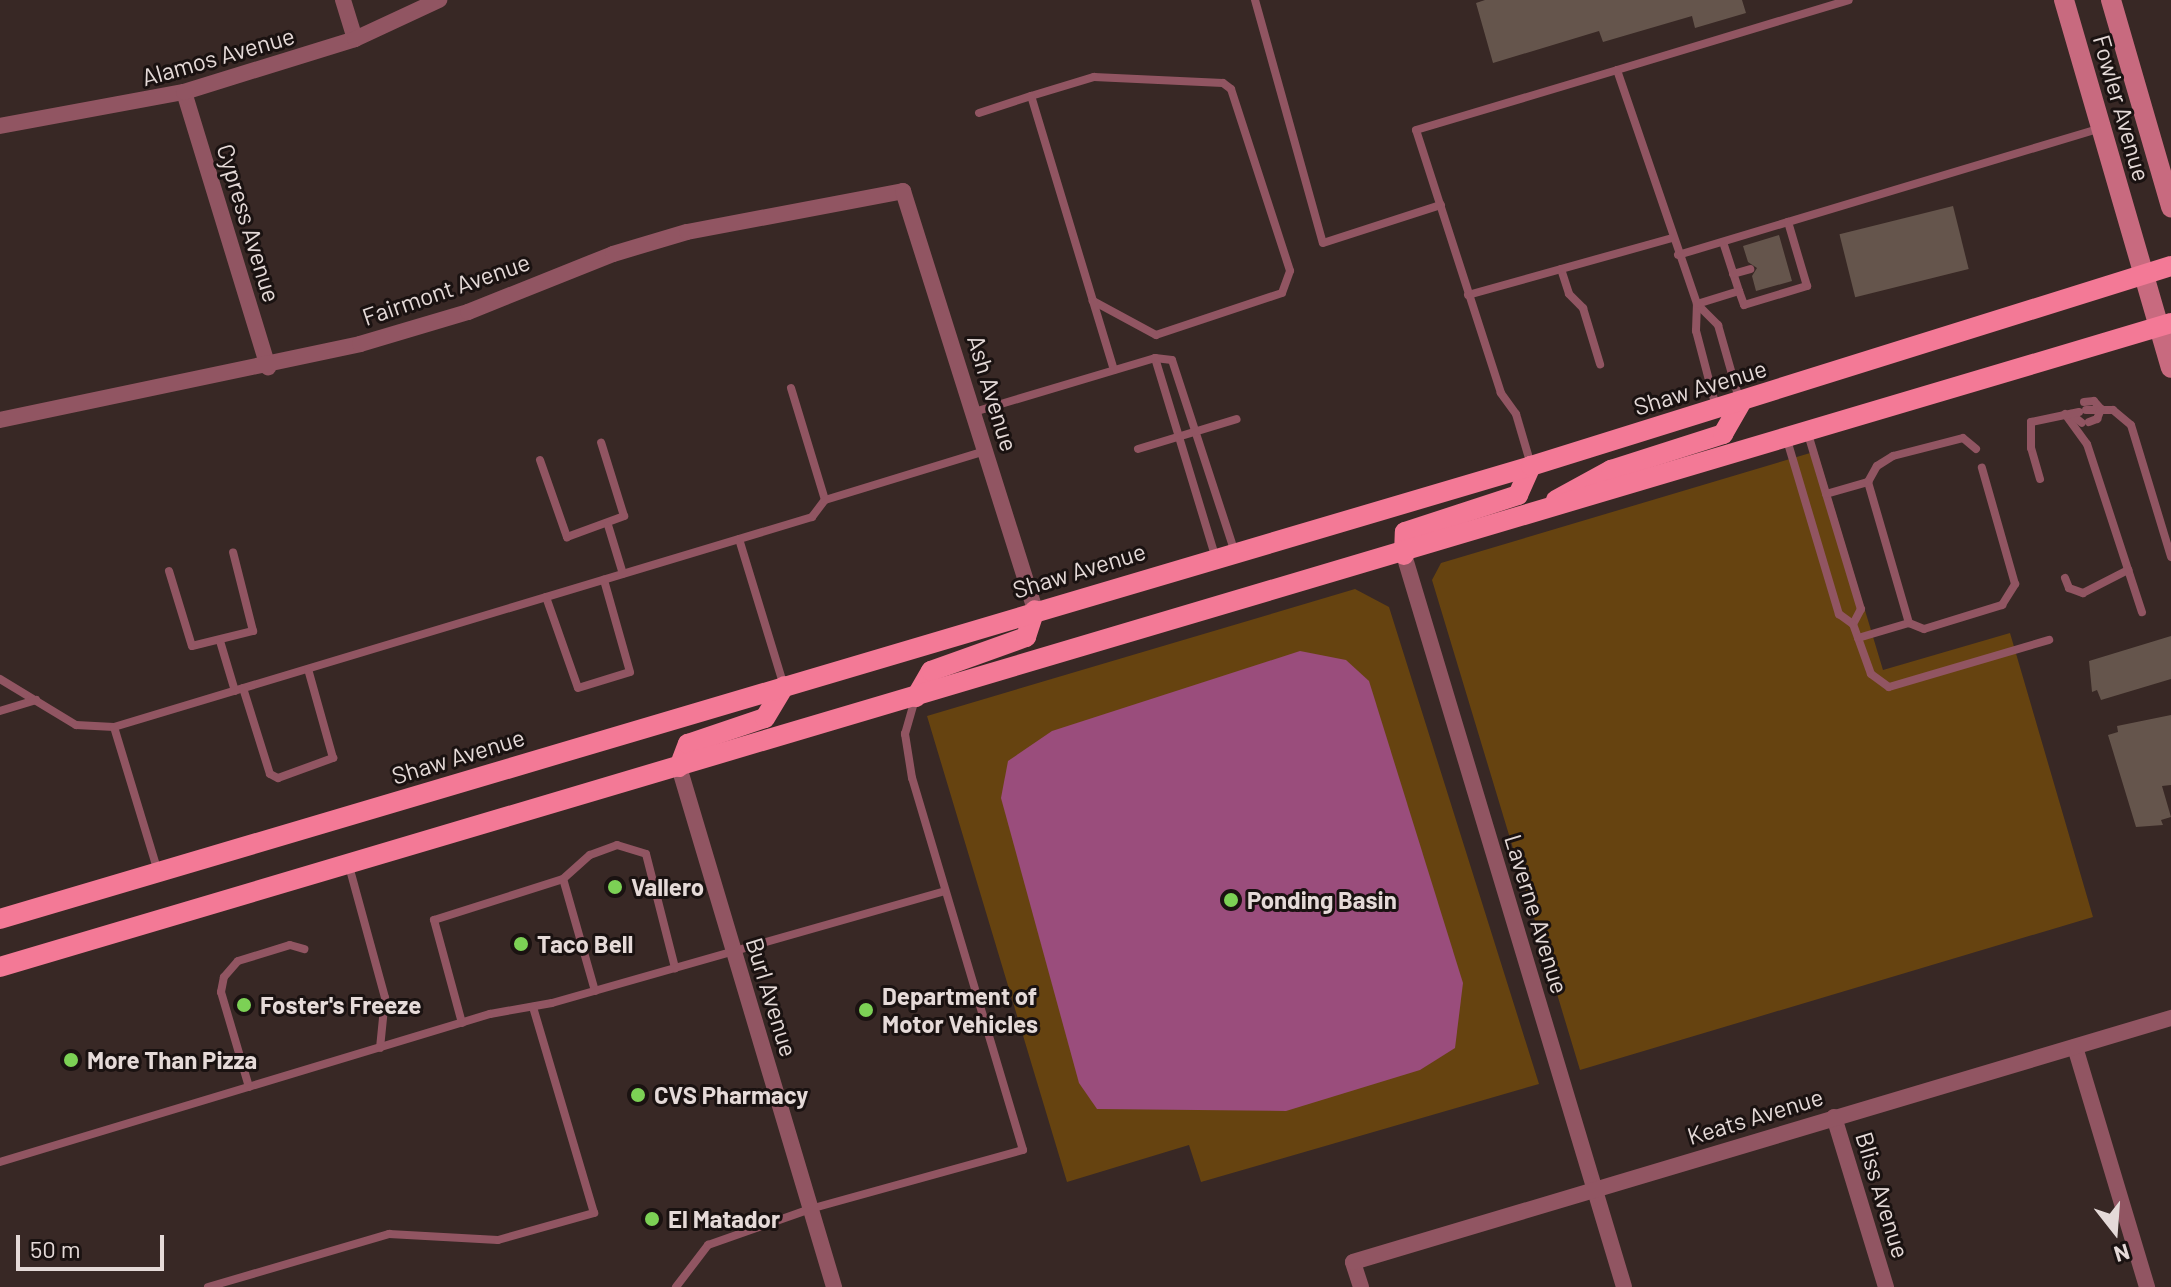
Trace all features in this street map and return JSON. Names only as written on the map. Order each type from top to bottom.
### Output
[{"type":"main road","name":"Fowler Avenue","points":[[2064,0],[2142,275],[2165,325],[2171,368]]},
{"type":"main road","name":"Fowler Avenue","points":[[2111,0],[2171,207]]},
{"type":"main road","name":"Shaw Avenue","points":[[0,919],[1225,553],[1741,403],[2171,266]]},
{"type":"main road","points":[[0,967],[1404,555],[2165,325]]},
{"type":"main road","points":[[1513,522],[1611,470],[1723,434],[1741,403]]},
{"type":"main road","points":[[1404,555],[1405,532],[1518,495],[1531,466]]},
{"type":"main road","points":[[916,697],[931,671],[1026,637],[1035,610]]},
{"type":"main road","points":[[679,767],[688,744],[765,718],[784,686]]},
{"type":"street","points":[[343,0],[355,39]]},
{"type":"street","name":"Alamos Avenue","points":[[0,126],[184,92],[355,39],[439,0]]},
{"type":"street","name":"Cypress Avenue","points":[[184,92],[268,367]]},
{"type":"street","name":"Fairmont Avenue","points":[[0,420],[268,367],[468,312],[613,254],[687,232],[903,191]]},
{"type":"street","name":"Ash Avenue","points":[[903,191],[1035,610]]},
{"type":"street","name":"Laverne Avenue","points":[[1404,555],[1624,1287]]},
{"type":"street","name":"Burl Avenue","points":[[679,767],[834,1287]]},
{"type":"street","name":"Keats Avenue","points":[[1361,1287],[1353,1262],[2171,1018]]},
{"type":"street","points":[[2075,1047],[2147,1287]]},
{"type":"street","name":"Bliss Avenue","points":[[1834,1117],[1886,1287]]},
{"type":"lane","points":[[1255,0],[1323,243],[1441,205]]},
{"type":"lane","points":[[1531,466],[1468,295],[1416,130],[1849,0]]},
{"type":"lane","points":[[1617,70],[1697,304],[1696,331],[1717,410]]},
{"type":"lane","points":[[979,113],[1094,77],[1223,83],[1238,99],[1290,271],[1289,285],[1274,299],[1156,335],[1093,301]]},
{"type":"lane","points":[[1031,96],[1114,370]]},
{"type":"lane","points":[[1678,255],[2100,128]]},
{"type":"lane","points":[[1723,242],[1744,305],[1807,286],[1788,222]]},
{"type":"lane","points":[[1468,295],[1672,238]]},
{"type":"lane","points":[[1786,258],[1798,254]]},
{"type":"lane","points":[[1561,269],[1569,294],[1583,308],[1600,364]]},
{"type":"lane","points":[[1733,274],[1750,269]]},
{"type":"lane","points":[[1697,304],[1739,291]]},
{"type":"lane","points":[[1697,304],[1718,325],[1741,403]]},
{"type":"lane","points":[[974,412],[1155,358],[1172,360],[1178,368],[1197,432],[1225,553]]},
{"type":"lane","points":[[1155,358],[1179,437],[1225,553]]},
{"type":"lane","points":[[791,388],[825,500]]},
{"type":"lane","points":[[2077,409],[2086,422],[2097,419],[2101,409]]},
{"type":"lane","points":[[2077,409],[2142,612]]},
{"type":"lane","points":[[2040,479],[2031,448],[2031,422],[2077,409],[2113,410],[2131,425],[2171,557]]},
{"type":"lane","points":[[1138,449],[1237,419]]},
{"type":"lane","points":[[1808,434],[1861,609],[1853,624]]},
{"type":"lane","points":[[1826,494],[1868,482],[1877,466],[1893,456],[1963,438],[1976,449]]},
{"type":"lane","points":[[1787,440],[1839,614],[1853,624],[1871,674],[1889,687],[2049,640]]},
{"type":"lane","points":[[540,460],[563,535],[608,525],[624,516],[601,442]]},
{"type":"lane","points":[[0,679],[76,725],[114,727],[812,517],[825,500],[986,451]]},
{"type":"lane","points":[[1858,638],[1909,623],[1924,629],[2002,605],[2015,584],[1982,468]]},
{"type":"lane","points":[[1868,482],[1909,623]]},
{"type":"lane","points":[[608,525],[623,574]]},
{"type":"lane","points":[[739,539],[784,686]]},
{"type":"lane","points":[[169,571],[192,646],[220,641],[256,626],[233,552]]},
{"type":"lane","points":[[2065,578],[2069,588],[2083,593],[2128,570]]},
{"type":"lane","points":[[546,597],[578,688],[630,672],[604,580]]},
{"type":"lane","points":[[220,641],[270,774],[278,778],[333,758],[308,669]]},
{"type":"lane","points":[[676,1287],[708,1245],[810,1209],[1023,1150],[912,778],[905,734],[916,697]]},
{"type":"lane","points":[[0,711],[36,700]]},
{"type":"lane","points":[[114,727],[158,873]]},
{"type":"lane","points":[[462,1023],[434,920],[563,879],[590,855],[617,845],[646,854],[675,968]]},
{"type":"lane","points":[[348,864],[385,998],[380,1048]]},
{"type":"lane","points":[[563,879],[595,991]]},
{"type":"lane","points":[[0,1162],[462,1023],[595,991],[944,891]]},
{"type":"lane","points":[[249,1087],[221,992],[224,977],[238,961],[290,945],[304,949]]},
{"type":"lane","points":[[208,1287],[389,1234],[498,1240],[594,1213],[533,1007]]},
{"type":"shaded area","points":[[1817,451],[1883,670],[2010,633],[2093,917],[1580,1070],[1432,580],[1441,563]]},
{"type":"shaded area","name":"Ponding Basin","points":[[1355,589],[1389,607],[1539,1084],[1201,1182],[1189,1145],[1067,1182],[927,716]]},
{"type":"shaded area","name":"Ponding Basin","points":[[1300,651],[1346,660],[1369,681],[1463,983],[1455,1048],[1420,1070],[1286,1111],[1097,1109],[1079,1083],[1001,798],[1008,761],[1052,731]]},
{"type":"building","points":[[1485,0],[1742,0],[1746,13],[1695,28],[1692,16],[1603,42],[1599,31],[1493,63],[1476,3]]},
{"type":"building","points":[[1953,206],[1969,269],[1855,297],[1839,234]]},
{"type":"building","points":[[1779,235],[1792,281],[1756,291],[1752,276],[1757,268],[1748,262],[1743,246]]},
{"type":"building","points":[[2171,636],[2171,679],[2101,700],[2097,690],[2092,692],[2089,661]]},
{"type":"building","points":[[2171,715],[2171,785],[2162,786],[2171,817],[2161,820],[2163,825],[2136,827],[2108,735],[2118,732],[2117,726]]},
{"type":"place","name":"Vallero","points":[[615,887]]},
{"type":"place","name":"Ponding Basin","points":[[1231,900]]},
{"type":"place","name":"Taco Bell","points":[[521,944]]},
{"type":"place","name":"Foster's Freeze","points":[[244,1005]]},
{"type":"place","name":"Department of Motor Vehicles","points":[[866,1010]]},
{"type":"place","name":"More Than Pizza","points":[[71,1060]]},
{"type":"place","name":"CVS Pharmacy","points":[[638,1095]]},
{"type":"place","name":"El Matador","points":[[652,1219]]}]
